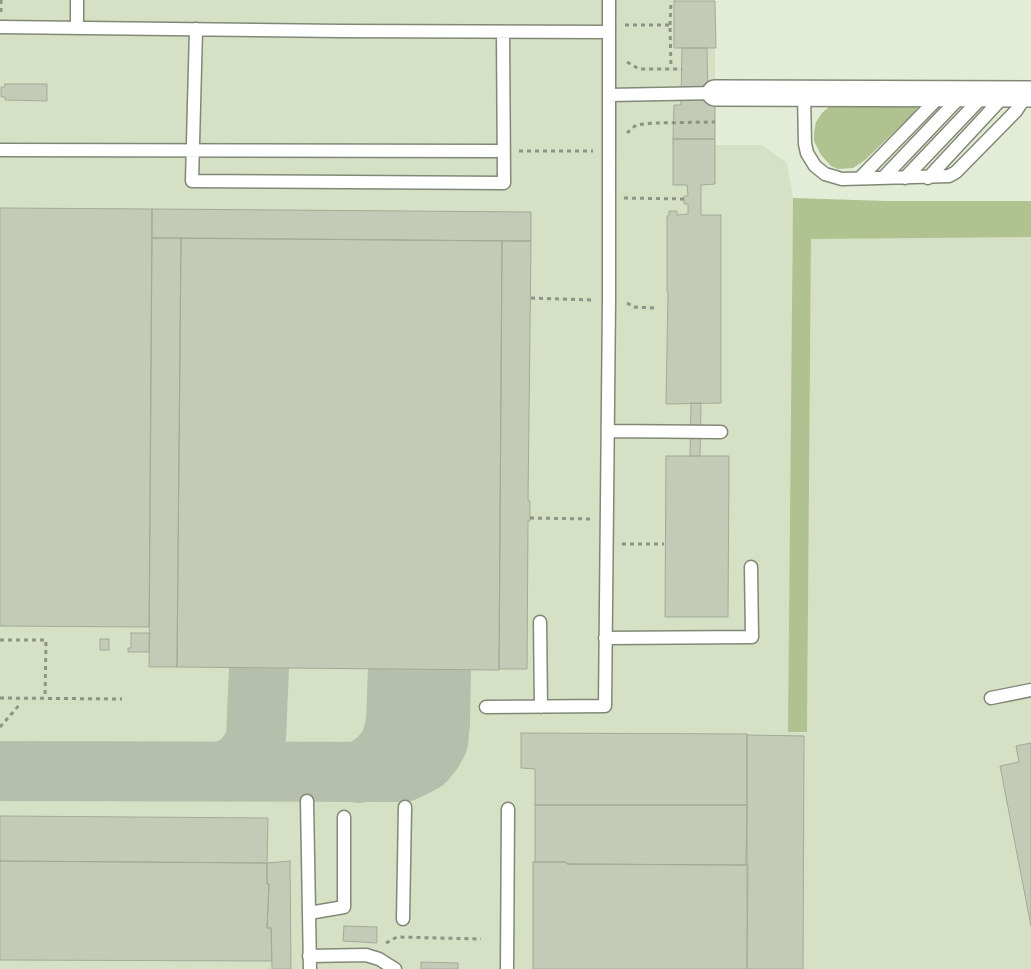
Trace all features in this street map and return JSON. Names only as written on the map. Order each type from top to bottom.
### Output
[{"type":"street","points":[[715,93],[993,94]]},
{"type":"lane","points":[[77,0],[77,28]]},
{"type":"lane","points":[[486,708],[606,706],[610,0]]},
{"type":"lane","points":[[0,27],[609,32]]},
{"type":"lane","points":[[196,29],[192,181],[504,183],[500,151],[503,32]]},
{"type":"lane","points":[[610,94],[715,93]]},
{"type":"lane","points":[[804,94],[805,144],[812,162],[829,176],[842,179],[945,178],[956,172],[1016,111],[993,94]]},
{"type":"lane","points":[[860,178],[993,94]]},
{"type":"lane","points":[[883,178],[993,94]]},
{"type":"lane","points":[[928,178],[993,94]]},
{"type":"lane","points":[[905,178],[993,94]]},
{"type":"lane","points":[[0,150],[500,151]]},
{"type":"lane","points":[[608,431],[721,432]]},
{"type":"lane","points":[[605,638],[752,637],[751,567]]},
{"type":"lane","points":[[540,622],[541,707]]},
{"type":"lane","points":[[991,698],[1031,690]]},
{"type":"lane","points":[[308,801],[310,962],[366,955],[379,959],[395,969]]},
{"type":"lane","points":[[403,919],[404,807]]},
{"type":"lane","points":[[508,809],[508,969]]},
{"type":"lane","points":[[309,913],[344,907],[344,817]]},
{"type":"path","points":[[671,2],[671,69]]},
{"type":"path","points":[[622,25],[670,25]]},
{"type":"path","points":[[624,57],[627,63],[639,69],[682,69]]},
{"type":"path","points":[[500,151],[597,151],[609,144]]},
{"type":"path","points":[[623,198],[684,199]]},
{"type":"path","points":[[530,518],[592,519],[619,544],[664,544]]},
{"type":"path","points":[[0,640],[46,640],[45,698]]},
{"type":"path","points":[[0,698],[122,699]]},
{"type":"path","points":[[0,728],[20,704]]},
{"type":"path","points":[[384,944],[397,937],[481,939]]},
{"type":"shaded area","points":[[0,0],[715,0],[715,145],[762,145],[787,163],[793,198],[789,732],[807,731],[811,239],[1031,236],[1031,969],[0,969]]},
{"type":"green space","points":[[839,105],[916,106],[917,108],[865,160],[853,168],[838,169],[831,166],[821,155],[814,141],[814,133],[816,122],[822,113],[829,107]]},
{"type":"green space","points":[[793,198],[887,201],[1031,201],[1031,237],[811,239],[807,732],[788,732]]},
{"type":"building","points":[[674,1],[715,1],[716,48],[674,48]]},
{"type":"building","points":[[682,48],[707,48],[708,105],[715,105],[715,139],[673,139],[674,105],[681,105]]},
{"type":"building","points":[[5,84],[47,84],[47,101],[5,100],[5,97],[1,97],[1,87],[5,87]]},
{"type":"building","points":[[673,139],[715,139],[715,184],[701,185],[701,215],[721,215],[721,403],[666,404],[667,216],[669,216],[669,211],[677,211],[677,215],[688,214],[688,204],[684,204],[684,196],[688,196],[687,185],[673,185]]},
{"type":"building","points":[[0,208],[152,209],[149,627],[0,626]]},
{"type":"building","points":[[152,209],[531,212],[531,241],[152,238]]},
{"type":"building","points":[[152,238],[181,238],[177,667],[149,667]]},
{"type":"building","points":[[181,238],[502,241],[499,670],[177,667]]},
{"type":"building","points":[[502,241],[531,241],[528,501],[530,501],[530,521],[528,521],[527,669],[499,669]]},
{"type":"building","points":[[691,403],[701,403],[700,456],[690,456]]},
{"type":"building","points":[[666,456],[729,456],[728,617],[665,617]]},
{"type":"building","points":[[131,633],[150,633],[149,652],[128,652],[128,648],[131,648]]},
{"type":"building","points":[[100,639],[109,639],[109,650],[100,650]]},
{"type":"building","points":[[521,733],[747,734],[747,805],[535,805],[535,769],[521,768]]},
{"type":"building","points":[[747,735],[804,736],[803,969],[747,969]]},
{"type":"building","points":[[1031,743],[1031,926],[1000,766],[1019,762],[1016,746]]},
{"type":"building","points":[[535,805],[747,805],[746,865],[567,864],[566,862],[535,862]]},
{"type":"building","points":[[0,816],[268,818],[267,863],[0,861]]},
{"type":"building","points":[[0,861],[267,863],[267,884],[269,884],[267,928],[271,928],[272,961],[0,960]]},
{"type":"building","points":[[290,861],[291,969],[272,969],[271,928],[267,928],[269,884],[267,884],[267,863]]},
{"type":"building","points":[[533,862],[566,862],[567,864],[748,865],[747,969],[533,969]]},
{"type":"building","points":[[344,926],[377,927],[377,943],[343,941]]},
{"type":"building","points":[[421,962],[458,963],[458,969],[421,969]]},
{"type":"taxiway","points":[[226,772],[242,761],[251,750],[256,738],[259,668]]},
{"type":"taxiway","points":[[358,773],[378,760],[392,739],[396,722],[398,669]]},
{"type":"taxiway","points":[[0,771],[404,772],[424,762],[438,742],[441,670]]}]
